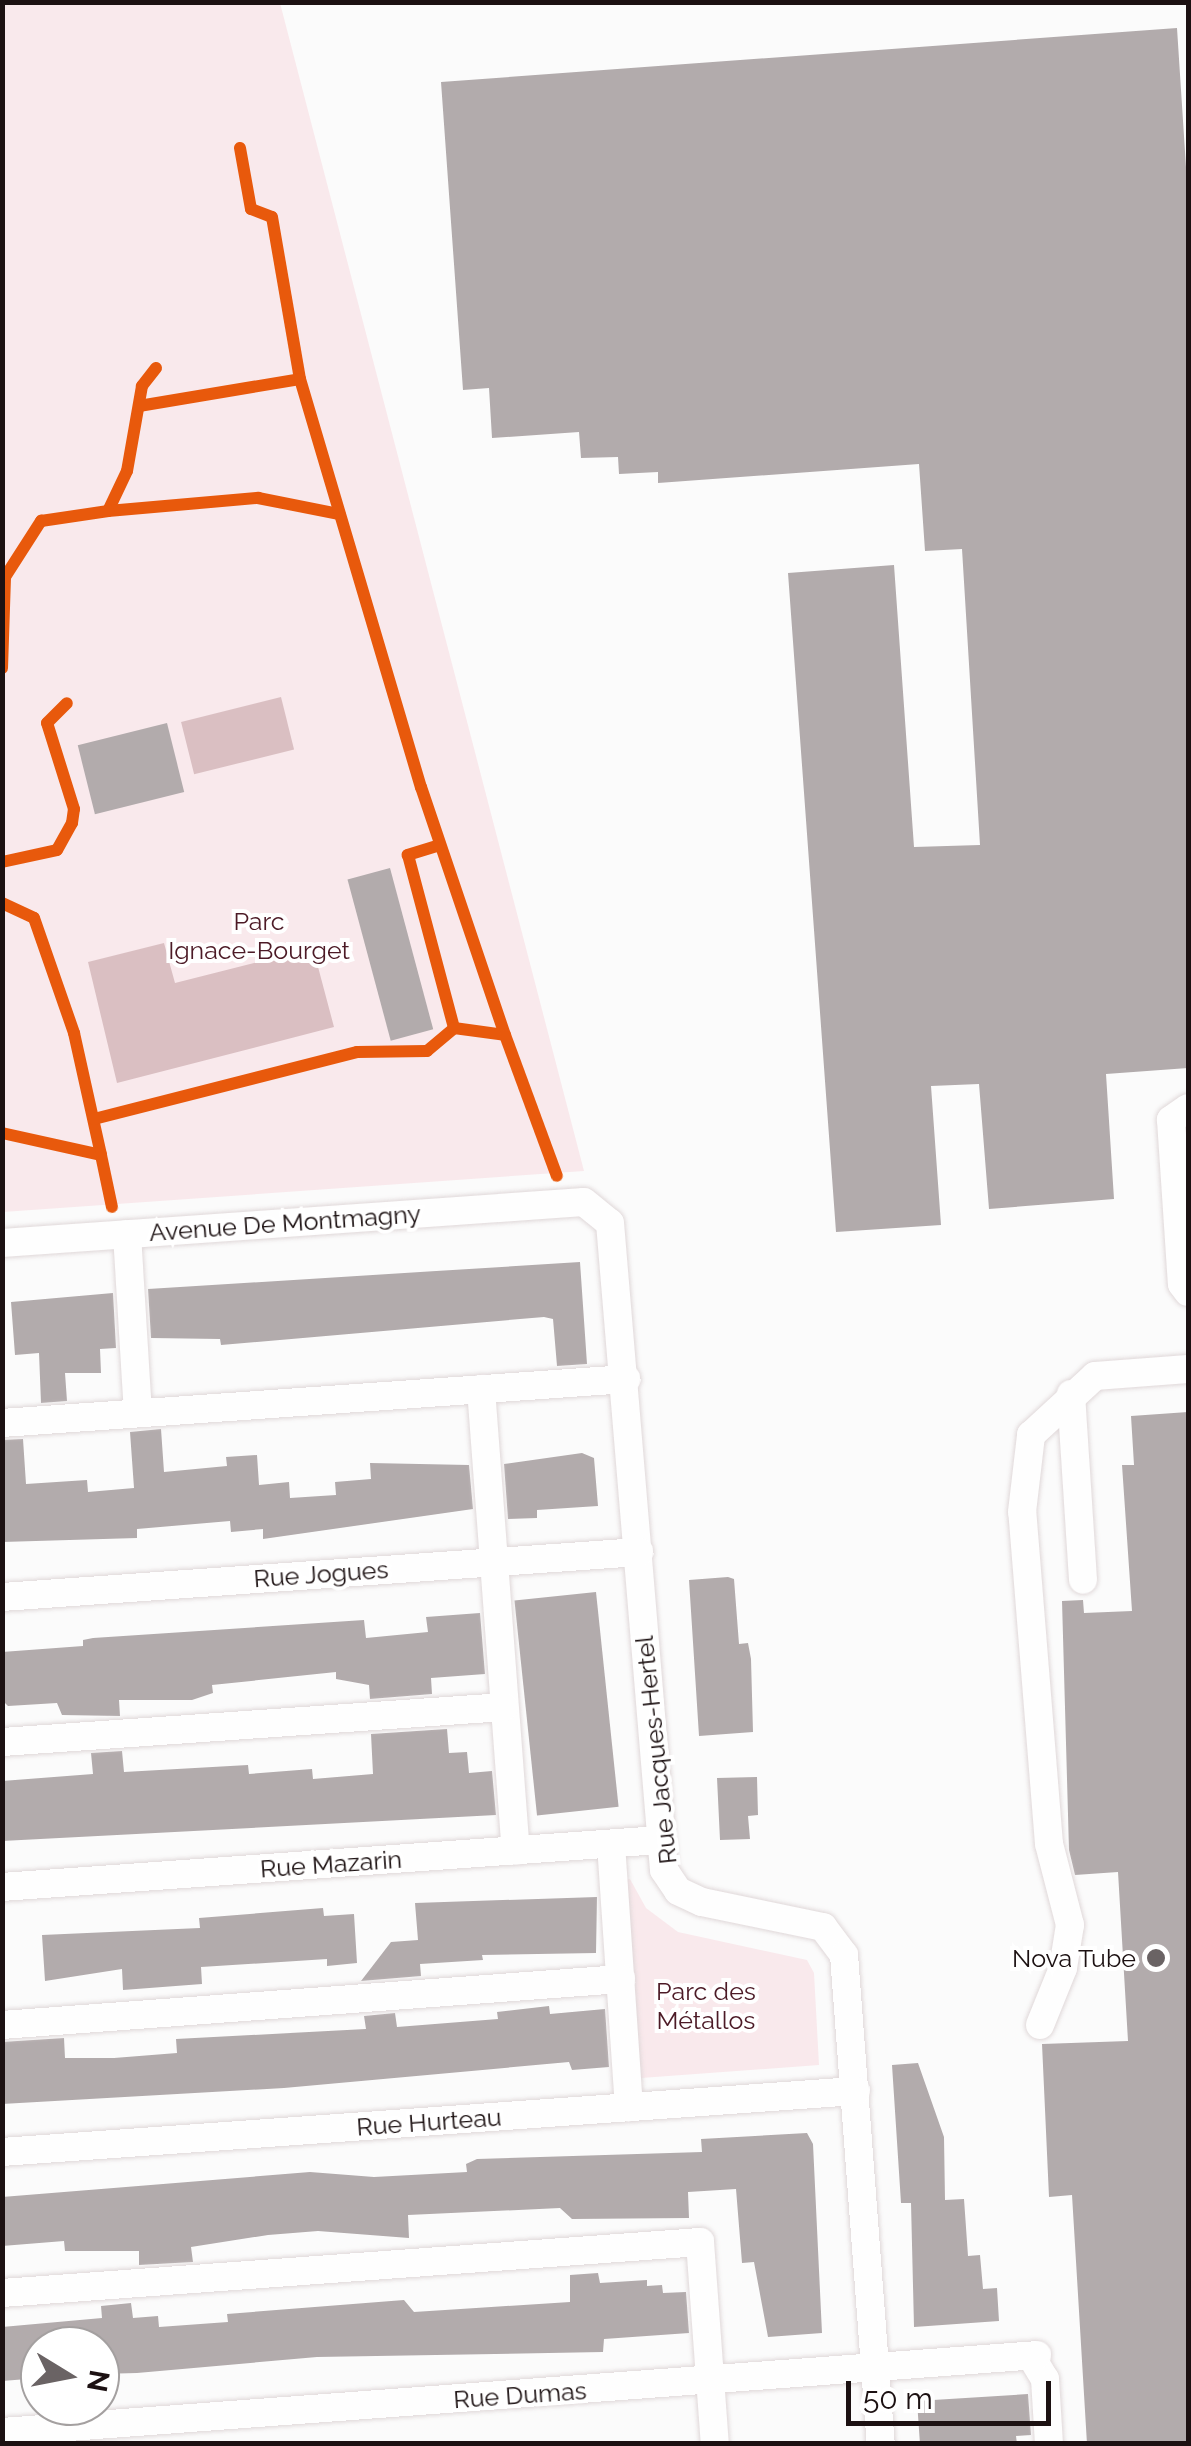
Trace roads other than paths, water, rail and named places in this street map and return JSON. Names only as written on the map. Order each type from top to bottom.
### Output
[{"type":"street","points":[[1188,1108],[1170,1120],[1182,1284],[1188,1292]]},
{"type":"street","name":"Avenue De Montmagny","points":[[2,1242],[568,1203]]},
{"type":"street","name":"Rue Jacques-Hertel","points":[[568,1203],[597,1207],[610,1223],[664,1870],[678,1891],[702,1902],[806,1922],[836,1939],[848,1973],[881,2444]]},
{"type":"street","points":[[126,1234],[138,1413]]},
{"type":"street","points":[[1040,2025],[1063,1968],[1070,1925],[1049,1844],[1022,1512],[1032,1435],[1095,1376],[1188,1369]]},
{"type":"street","points":[[2,1423],[626,1379]]},
{"type":"street","points":[[481,1390],[516,1851]]},
{"type":"street","points":[[1072,1394],[1083,1580]]},
{"type":"street","name":"Rue Jogues","points":[[2,1597],[638,1552]]},
{"type":"street","points":[[2,1742],[504,1706]]},
{"type":"street","name":"Rue Mazarin","points":[[2,1887],[660,1840]]},
{"type":"street","points":[[611,1844],[629,2107]]},
{"type":"street","points":[[2,2025],[621,1979]]},
{"type":"street","name":"Rue Hurteau","points":[[2,2152],[856,2091]]},
{"type":"street","points":[[2,2293],[700,2242],[715,2444]]},
{"type":"street","name":"Rue Dumas","points":[[2,2432],[1034,2355],[1045,2380],[1050,2444]]},
{"type":"place","name":"Nova Tube","points":[[1156,1958]]},
{"type":"park label","name":"Parc Ignace-Bourget","points":[[259,936]]},
{"type":"park label","name":"Parc des Métallos","points":[[706,2006]]}]
